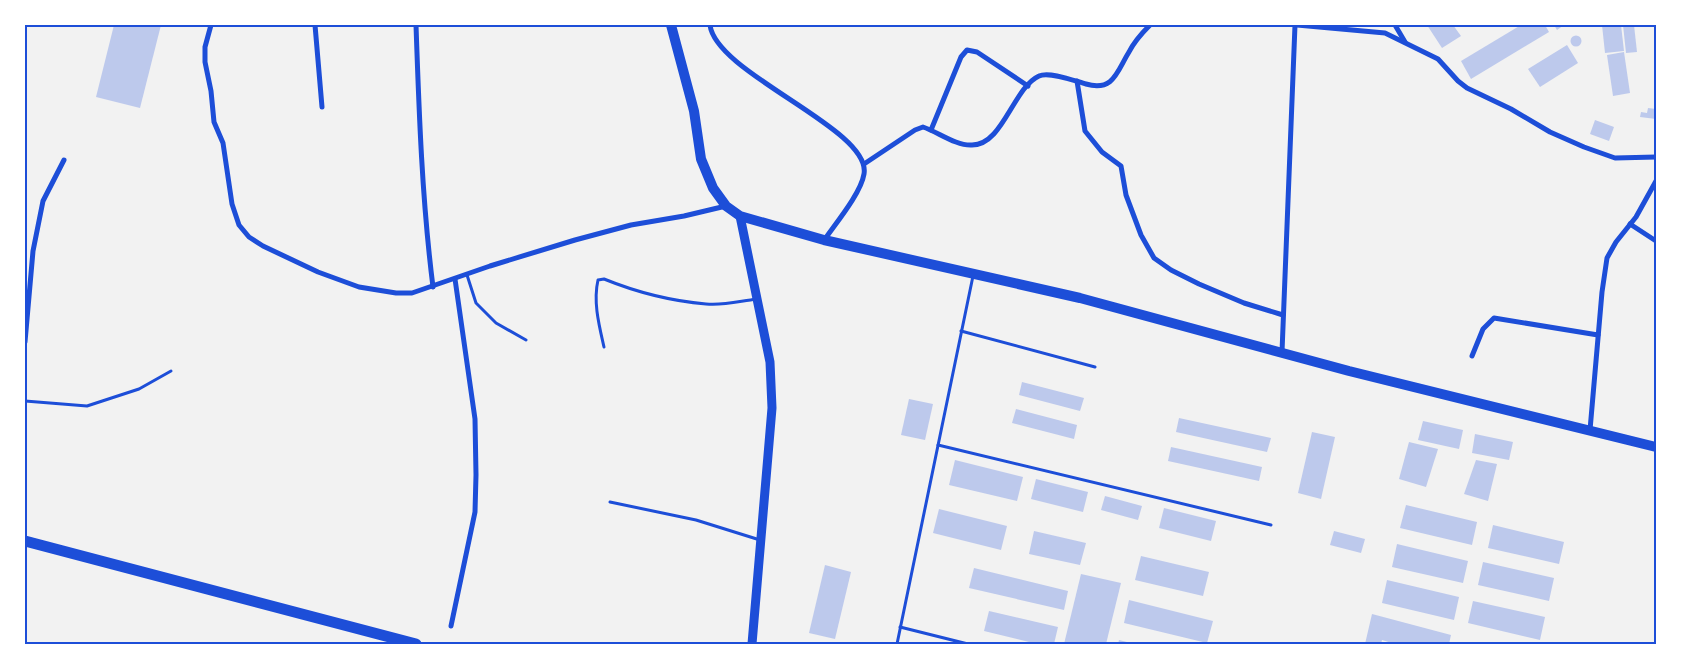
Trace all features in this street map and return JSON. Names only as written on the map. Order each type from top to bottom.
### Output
[{"type":"highway","points":[[25,541],[416,644]]},
{"type":"main road","points":[[671,25],[694,111],[701,159],[713,188],[726,206],[740,216],[824,240],[1080,298],[1349,371],[1656,447]]},
{"type":"main road","points":[[740,216],[770,362],[772,408],[752,644]]},
{"type":"street","points":[[211,25],[205,47],[204,62],[211,91],[214,122],[223,143],[232,204],[239,225],[249,237],[263,246],[318,272],[359,287],[396,293],[412,293],[490,266],[594,235],[632,225],[726,206]]},
{"type":"street","points":[[315,25],[322,107]]},
{"type":"street","points":[[416,25],[428,250],[433,287]]},
{"type":"street","points":[[710,25],[717,43],[736,63],[807,111],[844,139],[864,164],[864,174],[852,200],[824,240]]},
{"type":"street","points":[[864,164],[915,130],[923,127],[973,146],[986,142],[1028,86],[1037,77],[1045,74],[1096,87],[1108,83],[1115,79],[1129,51],[1150,25]]},
{"type":"street","points":[[1282,352],[1296,25],[1385,33],[1438,59],[1458,81],[1468,88],[1511,109],[1550,132],[1615,158],[1656,158]]},
{"type":"street","points":[[1395,25],[1405,42]]},
{"type":"street","points":[[931,130],[961,57],[967,50],[977,52],[1028,86]]},
{"type":"street","points":[[1077,81],[1085,132],[1102,152],[1121,166],[1126,195],[1141,235],[1154,258],[1171,270],[1199,284],[1244,303],[1283,315]]},
{"type":"street","points":[[25,342],[33,251],[43,201],[64,160]]},
{"type":"street","points":[[1590,430],[1607,258],[1616,242],[1646,201],[1656,181]]},
{"type":"street","points":[[1630,224],[1656,241]]},
{"type":"street","points":[[451,626],[475,512],[476,475],[475,419],[455,279]]},
{"type":"street","points":[[1472,356],[1483,329],[1494,318],[1598,335]]},
{"type":"lane","points":[[897,644],[973,273]]},
{"type":"lane","points":[[467,275],[476,303],[496,323],[526,340]]},
{"type":"lane","points":[[604,347],[596,309],[598,280],[604,278],[656,296],[706,304],[722,304],[757,299]]},
{"type":"lane","points":[[961,331],[1095,367]]},
{"type":"lane","points":[[25,401],[88,406],[139,389],[171,371]]},
{"type":"lane","points":[[938,444],[1271,525]]},
{"type":"lane","points":[[610,502],[696,520],[760,540]]},
{"type":"lane","points":[[900,627],[968,644]]},
{"type":"building","points":[[114,25],[161,25],[140,108],[96,97]]},
{"type":"building","points":[[1427,25],[1453,25],[1461,36],[1442,48]]},
{"type":"building","points":[[1521,25],[1545,25],[1549,32],[1471,79],[1461,61]]},
{"type":"building","points":[[1554,25],[1564,25],[1557,30]]},
{"type":"building","points":[[1602,25],[1621,25],[1624,51],[1605,53]]},
{"type":"building","points":[[1623,25],[1634,25],[1637,52],[1626,53]]},
{"type":"building","points":[[1574,36],[1578,36],[1581,41],[1580,45],[1574,46],[1571,43],[1571,39]]},
{"type":"building","points":[[1567,45],[1578,63],[1540,87],[1528,69]]},
{"type":"building","points":[[1624,52],[1630,93],[1613,96],[1607,55]]},
{"type":"building","points":[[1648,108],[1656,109],[1656,119],[1640,117],[1641,112],[1647,113]]},
{"type":"building","points":[[1595,120],[1614,127],[1609,141],[1590,134]]},
{"type":"building","points":[[1022,382],[1084,398],[1080,411],[1019,395]]},
{"type":"building","points":[[909,399],[933,404],[925,440],[901,435]]},
{"type":"building","points":[[1016,409],[1077,425],[1074,439],[1012,423]]},
{"type":"building","points":[[1179,418],[1271,438],[1267,452],[1176,432]]},
{"type":"building","points":[[1423,421],[1463,430],[1459,449],[1418,440]]},
{"type":"building","points":[[1312,432],[1335,437],[1321,499],[1298,493]]},
{"type":"building","points":[[1475,434],[1513,442],[1509,460],[1472,453]]},
{"type":"building","points":[[1409,442],[1438,449],[1426,487],[1399,479]]},
{"type":"building","points":[[1171,447],[1262,467],[1259,481],[1168,461]]},
{"type":"building","points":[[955,460],[1023,477],[1017,501],[949,485]]},
{"type":"building","points":[[1476,460],[1497,464],[1488,501],[1464,494]]},
{"type":"building","points":[[1036,479],[1088,492],[1083,512],[1031,499]]},
{"type":"building","points":[[1105,496],[1142,506],[1138,520],[1101,510]]},
{"type":"building","points":[[1406,505],[1477,522],[1472,545],[1400,528]]},
{"type":"building","points":[[1164,508],[1216,521],[1211,541],[1159,528]]},
{"type":"building","points":[[939,509],[1007,526],[1001,550],[933,533]]},
{"type":"building","points":[[1493,525],[1564,542],[1559,564],[1488,548]]},
{"type":"building","points":[[1034,531],[1086,543],[1080,565],[1029,554]]},
{"type":"building","points":[[1334,531],[1365,539],[1361,553],[1330,545]]},
{"type":"building","points":[[1397,544],[1468,561],[1463,583],[1392,567]]},
{"type":"building","points":[[1141,556],[1209,572],[1203,596],[1135,580]]},
{"type":"building","points":[[1483,562],[1554,578],[1549,601],[1478,585]]},
{"type":"building","points":[[825,565],[851,572],[835,639],[809,633]]},
{"type":"building","points":[[974,568],[1068,591],[1064,610],[969,588]]},
{"type":"building","points":[[1081,574],[1121,583],[1106,644],[1064,644]]},
{"type":"building","points":[[1387,580],[1459,597],[1454,620],[1382,603]]},
{"type":"building","points":[[1129,600],[1213,621],[1207,643],[1124,623]]},
{"type":"building","points":[[1473,601],[1545,617],[1540,640],[1468,623]]},
{"type":"building","points":[[989,611],[1058,627],[1054,644],[1037,644],[984,631]]},
{"type":"building","points":[[1372,614],[1451,635],[1449,644],[1395,644],[1382,640],[1381,644],[1365,644]]},
{"type":"building","points":[[1119,640],[1131,643],[1131,644],[1118,644]]}]
